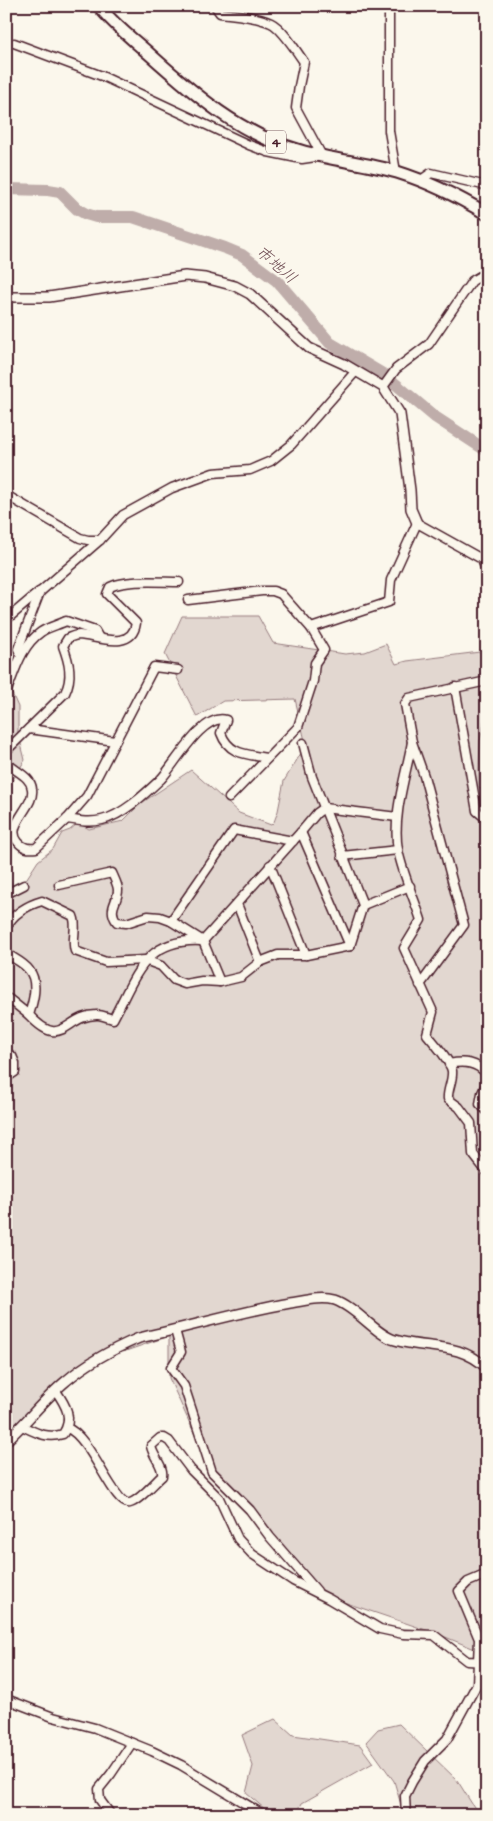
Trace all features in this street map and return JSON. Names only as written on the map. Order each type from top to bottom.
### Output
[{"type":"main road","name":"4","points":[[99,6],[188,88],[218,112],[255,134],[300,151],[396,172],[421,180],[463,199],[487,214]]},
{"type":"street","points":[[14,43],[102,76],[249,145],[268,152],[302,159],[322,156],[296,108],[304,62],[298,53],[272,23],[246,16],[220,13],[215,6]]},
{"type":"street","points":[[389,6],[389,131],[396,172]]},
{"type":"street","points":[[421,180],[431,173],[487,186]]},
{"type":"street","points":[[383,387],[396,369],[430,344],[472,281],[487,272]]},
{"type":"street","points":[[6,297],[49,297],[185,276],[205,278],[235,286],[250,294],[309,348],[356,371],[383,387],[400,414],[411,510],[417,523],[485,561],[487,572]]},
{"type":"street","points":[[6,620],[100,540],[123,514],[172,488],[213,473],[250,470],[271,461],[291,445],[356,371]]},
{"type":"street","points":[[6,495],[80,538],[100,540]]},
{"type":"street","points":[[311,628],[389,602],[391,580],[417,523]]},
{"type":"street","points":[[6,751],[64,692],[69,684],[70,666],[63,646],[68,638],[77,635],[114,641],[122,640],[136,626],[133,619],[107,594],[110,587],[115,584],[136,582],[179,582]]},
{"type":"street","points":[[188,600],[273,591],[281,594],[311,628],[324,650],[316,663],[313,680],[298,727],[229,798]]},
{"type":"street","points":[[21,655],[18,649],[40,592]]},
{"type":"street","points":[[6,693],[21,655],[30,641],[42,632],[66,621],[95,631],[99,638]]},
{"type":"street","points":[[6,762],[30,781],[32,797],[16,824],[15,832],[16,840],[22,846],[36,848],[67,819],[87,796],[154,667],[178,670]]},
{"type":"street","points":[[420,984],[464,925],[424,776],[412,742],[405,704],[409,698],[487,681]]},
{"type":"street","points":[[455,687],[477,811],[483,816],[487,816]]},
{"type":"street","points":[[67,819],[87,822],[103,820],[134,804],[163,777],[185,746],[198,732],[215,720],[226,720],[222,733],[229,748],[267,758]]},
{"type":"street","points":[[29,728],[115,741]]},
{"type":"street","points":[[412,742],[397,817],[398,850],[421,920],[404,948],[433,1012],[427,1034],[449,1064],[452,1072],[447,1092],[448,1099],[459,1107],[471,1123],[473,1154],[487,1172]]},
{"type":"street","points":[[303,744],[307,762],[324,808],[363,905],[350,946]]},
{"type":"street","points":[[6,999],[10,999],[29,1015],[40,1028],[52,1032],[63,1030],[81,1018],[98,1015],[113,1019],[145,960],[168,944],[203,941],[317,812],[324,808],[397,817]]},
{"type":"street","points":[[171,922],[234,830],[293,841]]},
{"type":"street","points":[[301,832],[350,946]]},
{"type":"street","points":[[342,856],[398,850]]},
{"type":"street","points":[[270,865],[306,955]]},
{"type":"street","points":[[59,886],[112,873],[118,889],[113,906],[113,916],[117,922],[126,923],[148,916],[160,917],[171,922],[203,941],[220,982]]},
{"type":"street","points":[[6,894],[24,885]]},
{"type":"street","points":[[363,905],[410,886]]},
{"type":"street","points":[[6,928],[10,920],[17,914],[33,903],[42,901],[73,916],[76,922],[73,944],[75,951],[106,962],[145,960],[161,966],[174,980],[185,984],[220,982],[241,977],[260,962],[278,955],[306,955],[350,946]]},
{"type":"street","points":[[237,904],[260,962]]},
{"type":"street","points":[[6,953],[30,971],[34,986],[34,998],[29,1015]]},
{"type":"street","points":[[6,1054],[12,1056],[15,1062],[15,1072],[6,1078]]},
{"type":"street","points":[[449,1064],[463,1061],[480,1066],[487,1074]]},
{"type":"street","points":[[487,1083],[480,1104],[487,1111]]},
{"type":"street","points":[[6,1441],[72,1376],[125,1344],[139,1338],[258,1309],[314,1299],[334,1300],[351,1309],[390,1339],[428,1344],[464,1352],[487,1368]]},
{"type":"street","points":[[175,1330],[181,1352],[171,1368],[184,1386],[190,1401],[212,1472],[250,1510],[270,1537],[320,1594]]},
{"type":"street","points":[[22,1426],[42,1436],[50,1437],[63,1434],[67,1428],[67,1406],[56,1391]]},
{"type":"street","points":[[67,1428],[74,1430],[82,1438],[114,1491],[123,1502],[127,1503],[141,1495],[162,1476],[162,1468],[154,1458],[151,1446],[160,1438],[164,1438],[191,1470],[219,1498],[238,1538],[252,1554],[293,1581],[320,1594],[380,1629],[403,1634],[434,1634],[467,1661],[487,1662]]},
{"type":"street","points":[[406,1815],[405,1796],[412,1782],[425,1762],[447,1739],[477,1684],[479,1639],[459,1591],[468,1582],[487,1574]]},
{"type":"street","points":[[6,1699],[52,1717],[95,1728],[181,1765],[262,1814]]},
{"type":"street","points":[[111,1815],[100,1800],[99,1789],[132,1743]]},
{"type":"shaded area","points":[[182,616],[258,616],[273,643],[345,654],[365,652],[386,644],[396,664],[480,652],[487,656],[487,708],[480,741],[479,787],[487,796],[487,1654],[438,1634],[320,1594],[212,1472],[169,1378],[169,1336],[91,1363],[6,1440],[6,869],[16,895],[38,861],[53,849],[62,833],[70,830],[78,823],[89,829],[123,821],[140,804],[191,770],[239,813],[271,825],[278,811],[284,781],[306,745],[295,699],[223,701],[197,717],[165,654]]},
{"type":"shaded area","points":[[6,680],[18,707],[18,732],[25,760],[6,791]]},
{"type":"shaded area","points":[[275,1719],[293,1735],[360,1745],[373,1763],[302,1803],[296,1815],[272,1815],[246,1793],[253,1766],[242,1735]]},
{"type":"shaded area","points":[[399,1724],[457,1780],[479,1815],[404,1815],[394,1781],[366,1742],[378,1729]]},
{"type":"waterway","name":"市地川","points":[[6,189],[60,192],[77,209],[86,214],[96,217],[133,217],[242,255],[277,281],[330,343],[386,376],[435,417],[487,451]]}]
